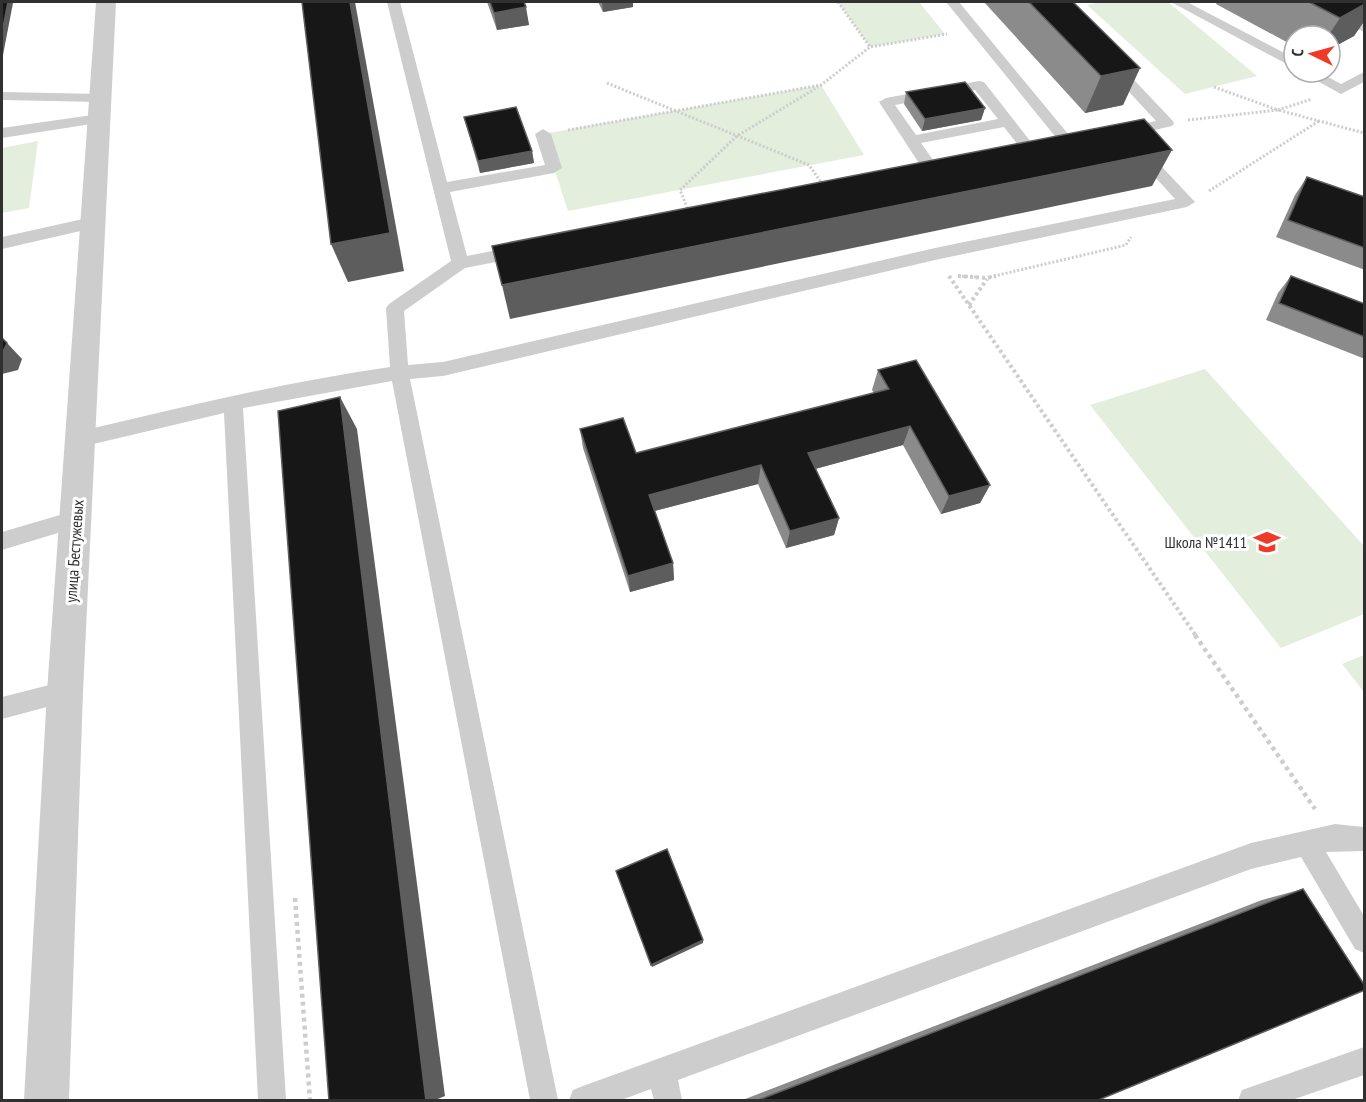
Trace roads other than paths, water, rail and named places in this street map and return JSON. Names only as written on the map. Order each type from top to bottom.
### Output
[{"type":"street","name":"улица Бестужевых","points":[[46,1101],[65,692],[106,2]]},
{"type":"lane","points":[[393,2],[460,263]]},
{"type":"lane","points":[[952,2],[1074,142],[1008,155]]},
{"type":"lane","points":[[1179,2],[1282,58]]},
{"type":"lane","points":[[1313,2],[1365,27]]},
{"type":"lane","points":[[81,439],[233,405],[399,372],[442,369],[935,254],[1187,202],[1117,133],[1167,123],[1100,52]]},
{"type":"lane","points":[[1330,84],[1341,90],[1365,76]]},
{"type":"lane","points":[[909,174],[938,169],[912,140],[886,102],[979,85],[1030,151]]},
{"type":"lane","points":[[2,96],[100,108]]},
{"type":"lane","points":[[2,133],[100,108]]},
{"type":"lane","points":[[912,140],[1007,122]]},
{"type":"lane","points":[[442,188],[554,168],[543,134]]},
{"type":"lane","points":[[2,243],[92,223]]},
{"type":"lane","points":[[541,247],[460,263],[395,308],[399,372],[544,1101]]},
{"type":"lane","points":[[233,405],[272,1101]]},
{"type":"lane","points":[[2,541],[77,519]]},
{"type":"lane","points":[[2,708],[65,692]]},
{"type":"lane","points":[[583,1101],[1251,856],[1335,837],[1365,839]]},
{"type":"lane","points":[[1307,843],[1365,940]]},
{"type":"lane","points":[[1252,1101],[1365,1061]]},
{"type":"lane","points":[[662,1073],[668,1101]]},
{"type":"place","name":"Школа №1411","points":[[1267,542]]}]
